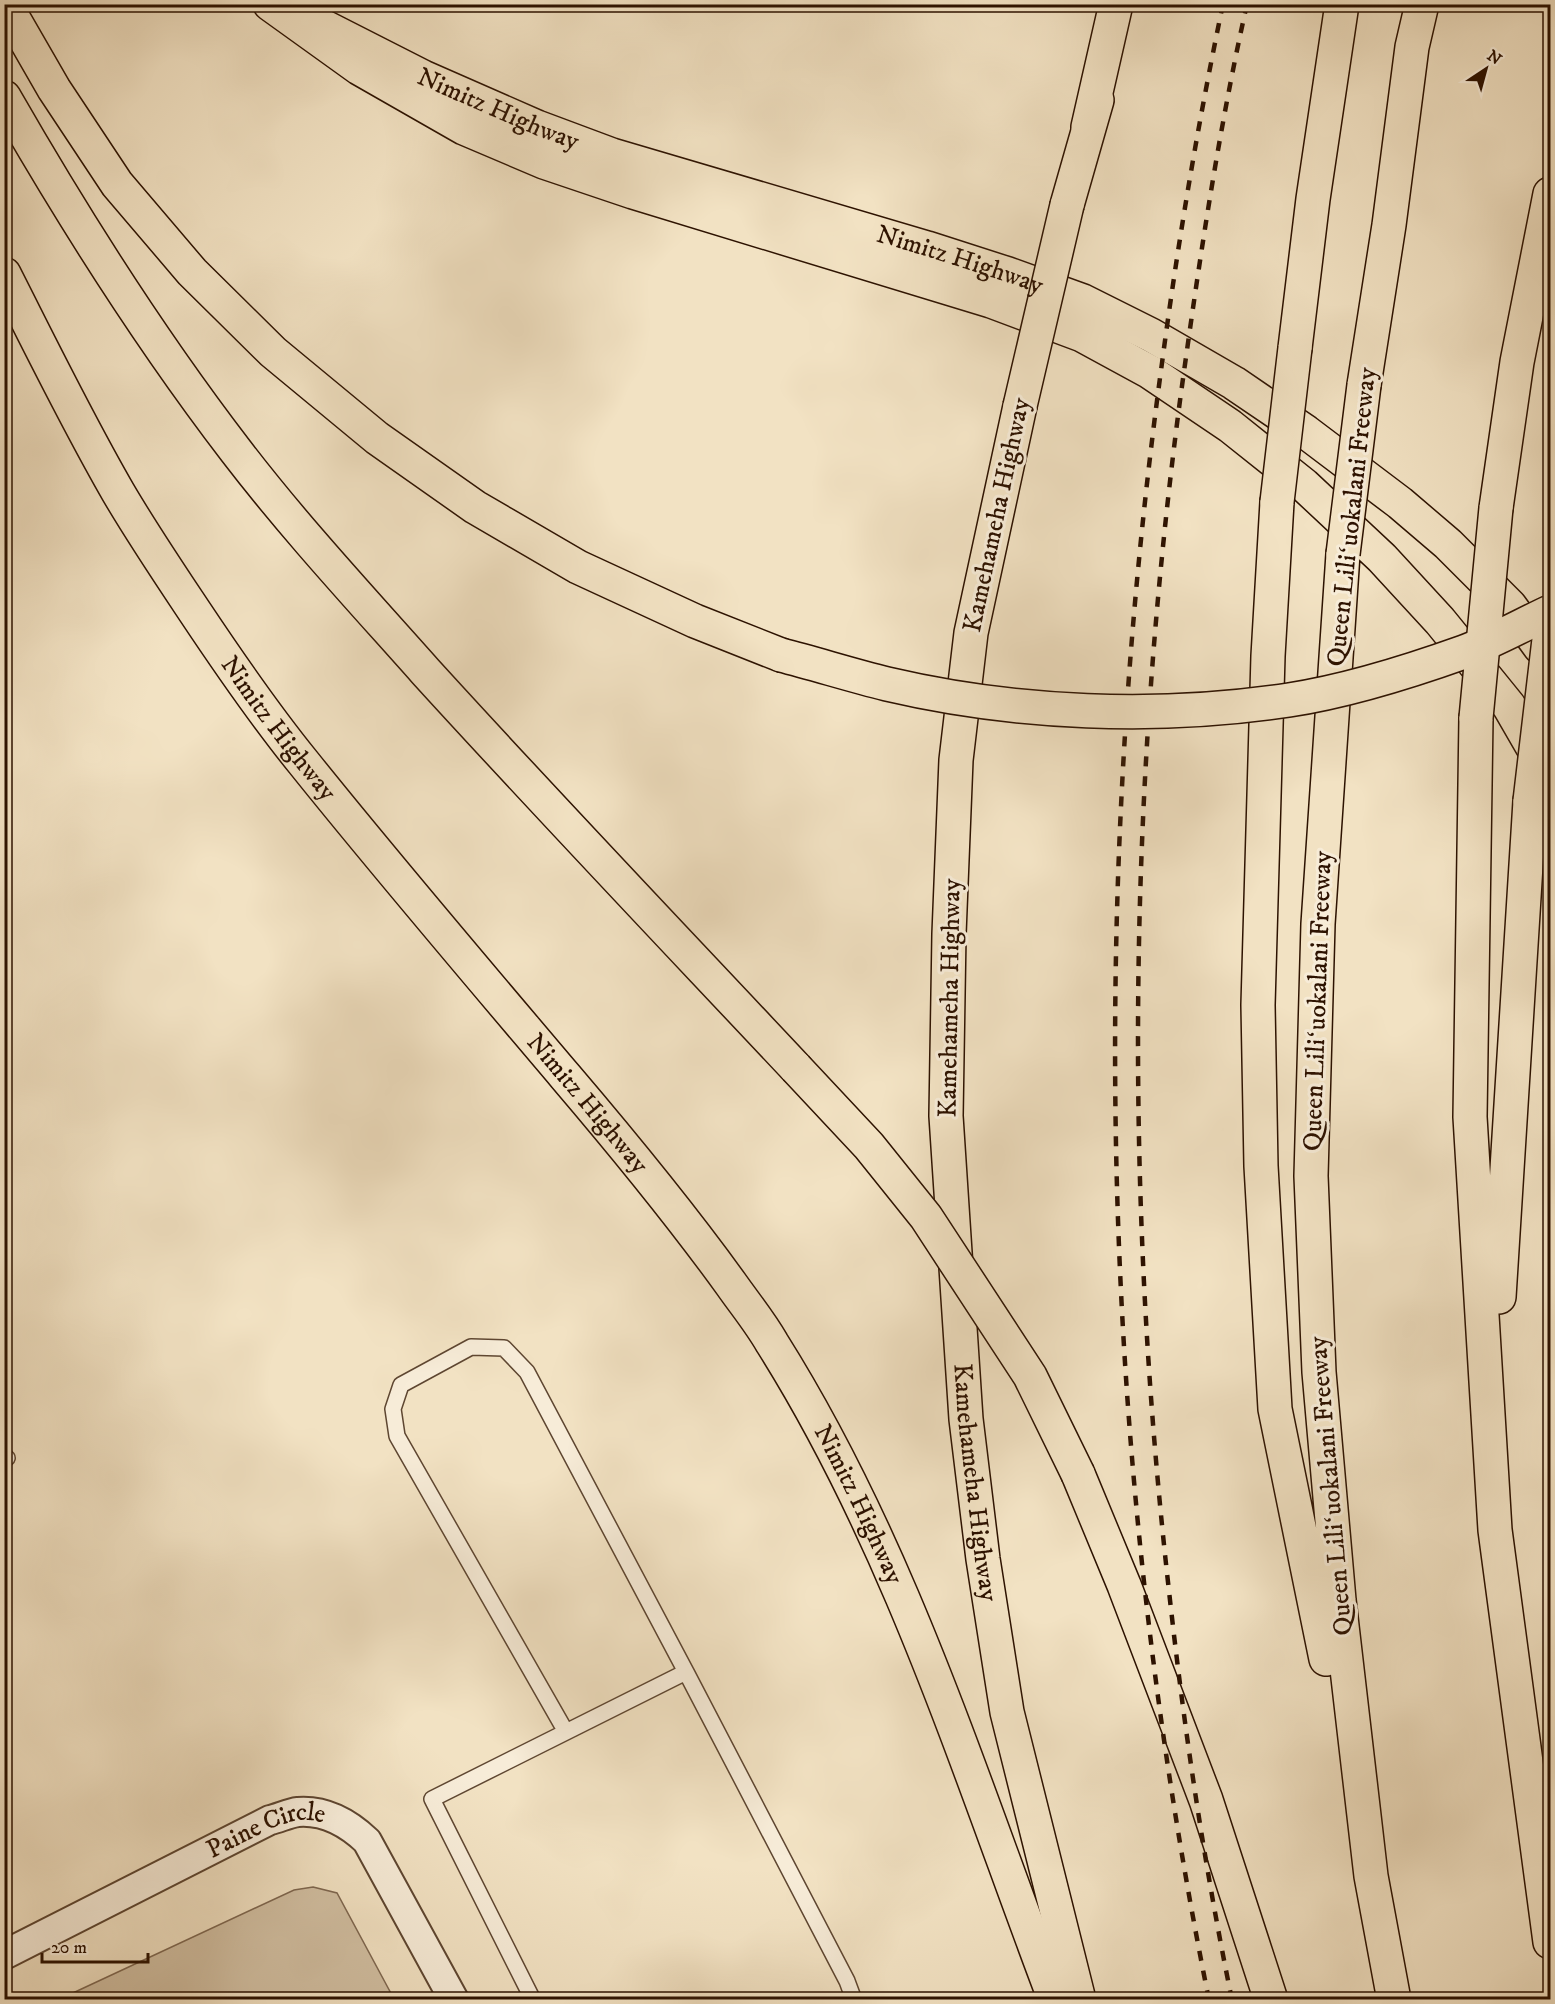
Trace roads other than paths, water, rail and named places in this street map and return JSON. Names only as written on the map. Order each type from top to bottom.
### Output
[{"type":"main road","points":[[5,4],[54,89],[117,184],[192,272],[273,352],[377,438],[475,507],[578,567],[695,621],[781,655],[888,684],[983,701],[1076,710],[1198,711],[1290,700],[1386,678],[1466,651],[1551,612]]},
{"type":"main road","points":[[270,4],[359,68],[464,128],[544,162],[633,192],[991,301],[1082,334],[1150,372],[1230,426],[1304,485],[1382,558],[1440,621],[1509,706],[1540,789]]},
{"type":"main road","name":"Nimitz Highway","points":[[282,4],[423,77],[537,127],[612,155],[1008,273],[1083,301],[1151,335],[1234,383],[1400,503],[1448,544],[1510,606],[1551,661]]},
{"type":"main road","points":[[1088,127],[1116,4]]},
{"type":"main road","name":"Kamehameha Highway","points":[[1079,2000],[1007,1712],[983,1559],[966,1419],[946,1116],[949,934],[956,760],[971,633],[1020,406],[1067,205],[1088,127],[1130,4]]},
{"type":"main road","points":[[1342,4],[1313,199],[1277,502],[1267,667],[1258,1005],[1261,1166],[1275,1409],[1371,1876]]},
{"type":"main road","name":"Queen Liliʻuokalani Freeway","points":[[1394,2000],[1371,1876],[1338,1588],[1319,1372],[1311,1176],[1318,924],[1343,554],[1364,385],[1389,225],[1412,47],[1422,4]]},
{"type":"main road","points":[[4,97],[40,159],[158,343],[237,453],[344,581],[472,723],[869,1146],[926,1216],[1030,1376],[1078,1474],[1124,1585],[1206,1800],[1271,2000]]},
{"type":"main road","points":[[1551,194],[1517,362],[1496,508],[1476,718],[1470,1117],[1495,1530],[1551,1942]]},
{"type":"main road","name":"Nimitz Highway","points":[[4,274],[119,493],[232,668],[298,756],[383,861],[648,1173],[771,1341],[830,1443],[877,1538],[925,1649],[1054,2000]]},
{"type":"main road","points":[[1495,1530],[1497,1324],[1551,631]]},
{"type":"street","name":"Paine Circle","points":[[4,1955],[270,1820],[298,1812],[326,1815],[350,1825],[367,1841],[454,2000]]},
{"type":"lane","points":[[566,1732],[397,1436],[393,1409],[401,1385],[471,1347],[504,1348],[527,1372],[842,1971],[854,2000]]},
{"type":"lane","points":[[533,2000],[432,1799],[686,1672]]},
{"type":"railway","points":[[1209,2000],[1173,1797],[1145,1593],[1127,1389],[1117,1183],[1116,977],[1123,772],[1138,567],[1175,273],[1197,138],[1223,4]]},
{"type":"railway","points":[[1232,2000],[1212,1898],[1188,1745],[1154,1442],[1144,1292],[1139,1142],[1138,992],[1142,842],[1150,692],[1163,542],[1202,247],[1218,149],[1247,4]]}]
